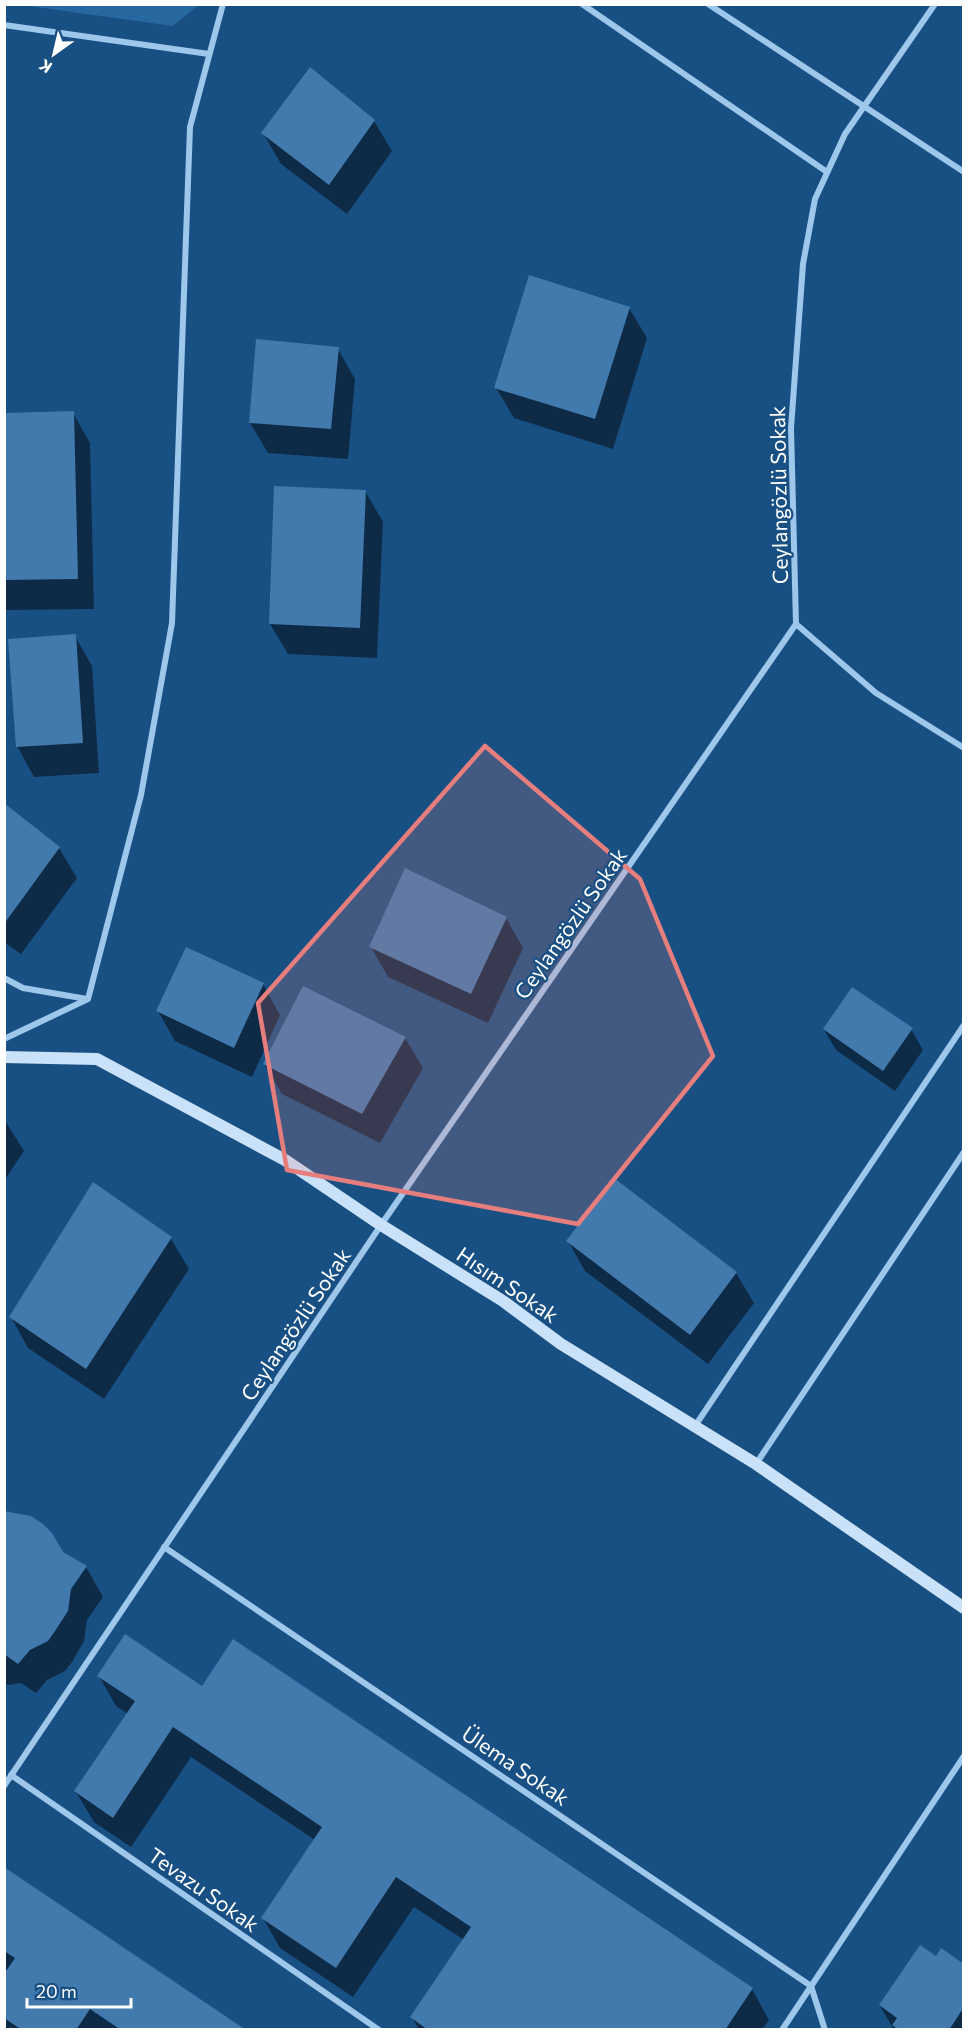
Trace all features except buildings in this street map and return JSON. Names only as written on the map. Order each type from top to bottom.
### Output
[{"type":"street","points":[[4,1039],[88,999],[141,795],[172,623],[190,127],[223,4]]},
{"type":"street","points":[[582,4],[827,172]]},
{"type":"street","points":[[708,4],[963,172]]},
{"type":"street","name":"Ceylangözlü Sokak","points":[[4,1785],[381,1225],[796,624],[792,416],[803,264],[815,198],[845,134],[935,4]]},
{"type":"street","points":[[4,25],[210,54]]},
{"type":"street","points":[[796,624],[876,693],[963,748]]},
{"type":"street","points":[[4,978],[23,988],[88,999]]},
{"type":"street","points":[[695,1427],[963,1025]]},
{"type":"street","name":"Hısım Sokak","points":[[4,1057],[97,1059],[285,1160],[381,1225],[503,1301],[561,1344],[756,1464],[963,1608]]},
{"type":"street","points":[[756,1464],[963,1152]]},
{"type":"street","name":"Ülema Sokak","points":[[164,1547],[811,1986]]},
{"type":"street","points":[[782,2030],[963,1756]]},
{"type":"street","name":"Tevazu Sokak","points":[[11,1775],[379,2030]]},
{"type":"street","points":[[811,1986],[825,2030]]},
{"type":"highlighted area","points":[[485,746],[640,879],[713,1056],[578,1224],[287,1170],[258,1003]]},
{"type":"shaded area","points":[[198,4],[173,26],[22,5]]}]
